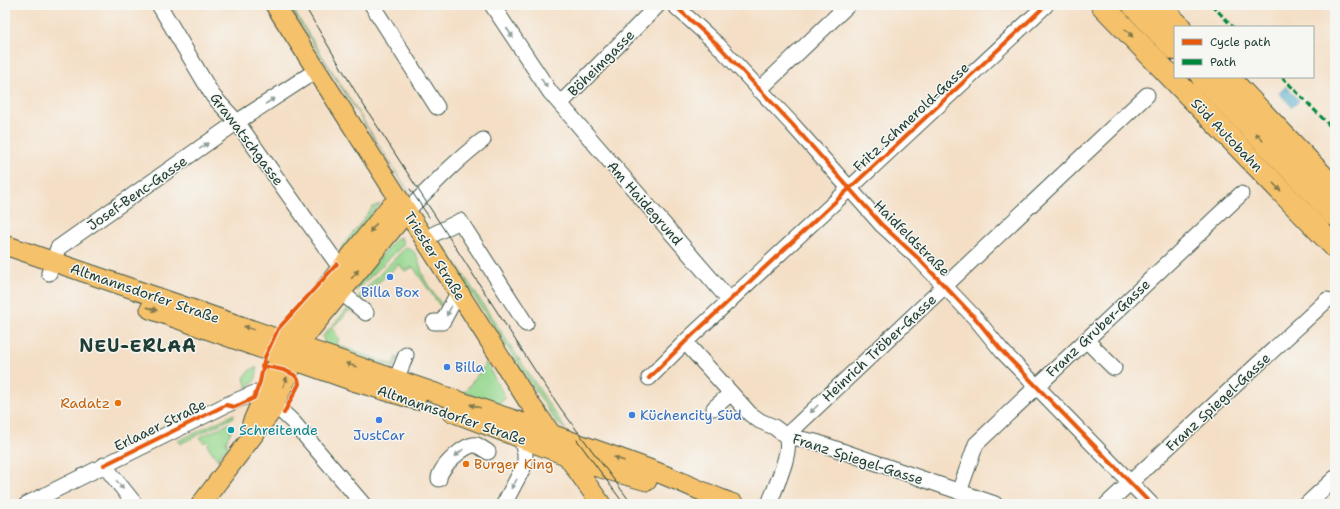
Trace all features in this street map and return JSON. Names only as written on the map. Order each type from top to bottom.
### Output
[{"type":"highway","name":"Süd Autobahn","points":[[1102,5],[1335,247]]},
{"type":"highway","points":[[1133,5],[1174,48]]},
{"type":"highway","points":[[1158,5],[1179,26]]},
{"type":"highway","name":"Süd Autobahn","points":[[1203,78],[1335,215]]},
{"type":"highway","points":[[1229,78],[1335,189]]},
{"type":"main road","name":"Triester Straße","points":[[275,5],[517,385],[550,434],[601,504]]},
{"type":"main road","points":[[201,504],[257,432],[290,350],[296,323],[388,209],[403,205]]},
{"type":"main road","points":[[290,350],[341,292],[403,205]]},
{"type":"main road","name":"Altmannsdorfer Straße","points":[[5,246],[51,268],[290,350],[396,380],[496,414],[669,477],[707,495]]},
{"type":"main road","name":"Altmannsdorfer Straße","points":[[5,258],[51,268]]},
{"type":"main road","name":"Altmannsdorfer Straße","points":[[290,350],[363,384],[447,410],[607,470],[699,495],[707,495]]},
{"type":"main road","points":[[496,414],[507,408],[517,385]]},
{"type":"main road","points":[[707,495],[734,504]]},
{"type":"street","name":"Grawatschgasse","points":[[159,5],[213,96],[237,122],[341,269]]},
{"type":"street","points":[[372,5],[437,107]]},
{"type":"street","name":"Am Haidegrund","points":[[492,5],[550,92],[730,301]]},
{"type":"street","name":"Böheimgasse","points":[[560,104],[658,5]]},
{"type":"street","name":"Haidfeldstraße","points":[[674,5],[718,45],[882,225],[918,258],[1036,386],[1151,504]]},
{"type":"street","points":[[759,90],[848,5]]},
{"type":"street","name":"Fritz Schmerold-Gasse","points":[[649,378],[684,342],[730,301],[1046,5]]},
{"type":"street","name":"Josef-Benc-Gasse","points":[[51,268],[58,248],[237,122],[317,70]]},
{"type":"street","name":"Heinrich Tröber-Gasse","points":[[786,436],[1147,95]]},
{"type":"street","points":[[403,205],[458,158],[483,140]]},
{"type":"street","name":"Franz Gruber-Gasse","points":[[960,492],[976,444],[1241,194]]},
{"type":"street","points":[[424,239],[460,221],[526,324]]},
{"type":"street","points":[[341,292],[366,313]]},
{"type":"street","points":[[434,322],[442,322],[458,293]]},
{"type":"street","name":"Franz Spiegel-Gasse","points":[[1107,504],[1327,300]]},
{"type":"street","points":[[1086,340],[1114,368]]},
{"type":"street","name":"Franz Spiegel-Gasse","points":[[684,342],[754,418],[774,427],[786,436],[816,442],[995,504]]},
{"type":"street","points":[[396,380],[406,355]]},
{"type":"street","name":"Erlaaer Straße","points":[[27,504],[226,405],[257,392],[271,398]]},
{"type":"street","points":[[714,408],[731,393]]},
{"type":"street","points":[[271,398],[363,504]]},
{"type":"street","points":[[769,504],[786,454],[788,445],[786,436]]},
{"type":"street","points":[[504,503],[525,464],[526,454],[521,438]]},
{"type":"street","points":[[439,479],[439,474],[442,469],[468,445],[478,445],[488,452]]},
{"type":"street","points":[[104,465],[135,504]]},
{"type":"street","points":[[1307,504],[1335,478]]},
{"type":"green space","points":[[288,5],[290,5],[410,194]]},
{"type":"green space","points":[[380,204],[342,253],[340,253],[341,248],[373,207]]},
{"type":"green space","points":[[401,237],[403,245],[356,291],[355,289],[395,239]]},
{"type":"green space","points":[[406,247],[414,251],[429,287],[442,305],[440,306],[413,267],[405,271],[399,264],[361,298],[367,304],[358,297]]},
{"type":"green space","points":[[445,247],[566,430],[556,422],[443,249]]},
{"type":"green space","points":[[350,306],[357,314],[350,310],[332,328],[339,338],[337,345],[393,365],[396,357],[398,358],[394,368],[324,344],[323,336]]},
{"type":"green space","points":[[486,363],[505,398],[499,405],[464,393]]},
{"type":"green space","points":[[256,367],[257,373],[255,379],[250,387],[247,388],[244,378],[249,371]]},
{"type":"green space","points":[[234,414],[234,417],[180,444],[178,441]]},
{"type":"green space","points":[[231,424],[233,427],[226,442],[228,446],[226,450],[223,450],[218,460],[207,445],[209,444],[207,441],[204,443],[200,437]]},
{"type":"water","points":[[1286,86],[1299,101],[1292,107],[1279,93]]},
{"type":"tram line","points":[[304,5],[361,101],[536,372],[561,409],[632,504]]},
{"type":"tram line","points":[[410,189],[429,217]]},
{"type":"tram line","points":[[577,440],[624,504]]},
{"type":"marked path","points":[[1212,5],[1232,26]]},
{"type":"marked path","points":[[1283,78],[1335,131]]},
{"type":"cycle path","points":[[674,5],[718,45],[792,124],[882,225],[918,258],[976,319],[1002,351],[1151,504]]},
{"type":"cycle path","points":[[649,378],[685,342],[1046,5]]},
{"type":"cycle path","points":[[104,465],[226,405],[235,407],[254,398],[260,382],[265,357],[278,329],[337,264]]},
{"type":"cycle path","points":[[262,366],[285,370],[298,379],[299,384],[284,413]]},
{"type":"place","name":"Billa Box","points":[[390,277]]},
{"type":"place","name":"Billa","points":[[447,367]]},
{"type":"place","name":"Radatz","points":[[118,403]]},
{"type":"place","name":"Küchencity Süd","points":[[632,415]]},
{"type":"place","name":"JustCar","points":[[379,420]]},
{"type":"place","name":"Schreitende","points":[[231,430]]},
{"type":"place","name":"Burger King","points":[[466,464]]},
{"type":"district","name":"NEU-ERLAA","points":[[138,346]]}]
